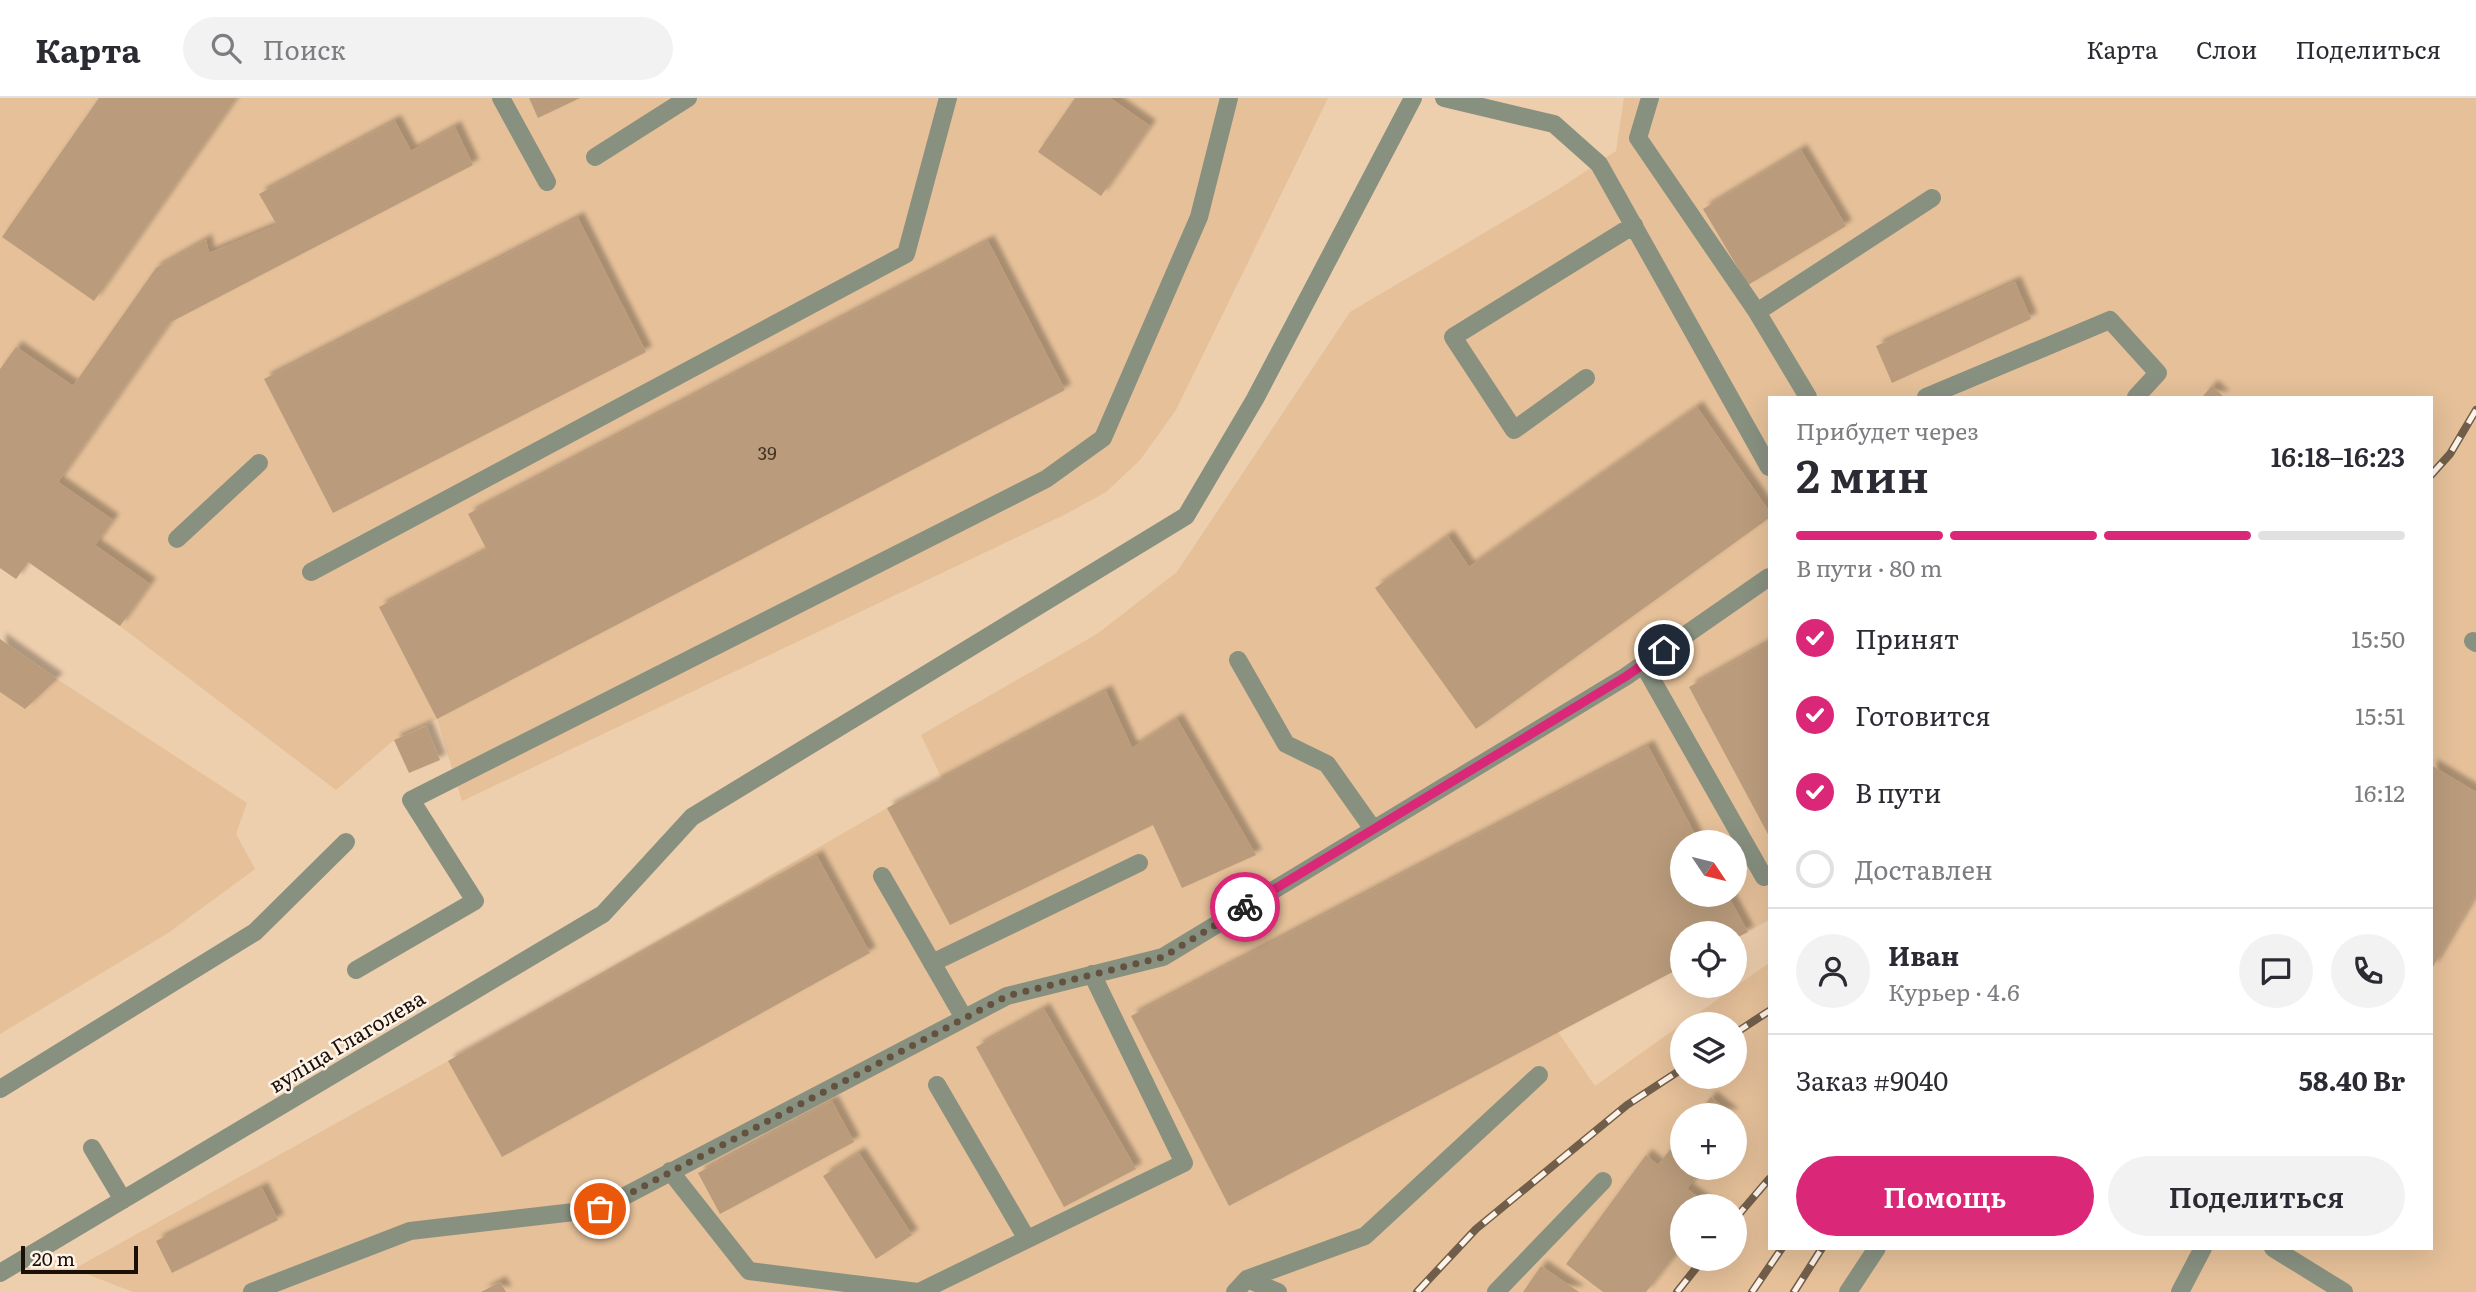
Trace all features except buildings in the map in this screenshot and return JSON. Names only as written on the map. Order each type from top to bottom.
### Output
[{"type":"lane","points":[[501,98],[547,182]]},
{"type":"lane","points":[[595,157],[688,98]]},
{"type":"lane","points":[[312,572],[906,254],[948,98]]},
{"type":"lane","points":[[356,970],[475,901],[411,800],[1046,479],[1103,438],[1199,218],[1229,98]]},
{"type":"lane","name":"вуліца Глаголева","points":[[0,1273],[603,914],[692,817],[1186,516],[1255,399],[1413,98]]},
{"type":"lane","points":[[1444,98],[1554,124],[1599,164],[1768,465]]},
{"type":"lane","points":[[1650,98],[1638,138],[1757,312],[1807,396]]},
{"type":"lane","points":[[1757,312],[1933,198]]},
{"type":"lane","points":[[1587,378],[1514,430],[1453,337],[1634,225]]},
{"type":"lane","points":[[1928,396],[2110,320],[2158,373],[2137,396]]},
{"type":"lane","points":[[177,539],[259,463]]},
{"type":"lane","points":[[253,1292],[410,1231],[600,1209],[1007,996],[1163,957],[1643,664],[1768,579]]},
{"type":"lane","points":[[1238,660],[1286,744],[1327,764],[1373,830]]},
{"type":"lane","points":[[1643,664],[1764,877]]},
{"type":"lane","points":[[0,1089],[255,932],[346,842]]},
{"type":"lane","points":[[932,963],[1139,863]]},
{"type":"lane","points":[[882,876],[964,1018]]},
{"type":"lane","points":[[670,1171],[749,1271],[918,1292],[1184,1163],[1091,974]]},
{"type":"lane","points":[[1241,1285],[1365,1236],[1539,1075]]},
{"type":"lane","points":[[937,1086],[1027,1239]]},
{"type":"lane","points":[[92,1148],[123,1199]]},
{"type":"lane","points":[[1496,1292],[1603,1181]]},
{"type":"lane","points":[[1847,1292],[1876,1250]]},
{"type":"lane","points":[[2180,1292],[2202,1250]]},
{"type":"lane","points":[[2276,1250],[2344,1292]]},
{"type":"lane","points":[[1241,1285],[1278,1292]]},
{"type":"shaded area","points":[[0,98],[1328,98],[1176,410],[1140,460],[1106,492],[1066,514],[462,801],[437,719],[394,740],[336,790],[120,626],[29,562],[16,579],[0,568]]},
{"type":"shaded area","points":[[1624,98],[2476,98],[2476,1292],[133,1292],[74,1269],[448,1061],[942,779],[921,735],[1097,634],[1177,572],[1350,312],[1562,187],[1616,151]]},
{"type":"shaded area","points":[[0,639],[247,803],[236,834],[255,869],[168,933],[0,1034]]},
{"type":"railway","points":[[2433,473],[2450,454],[2476,410]]},
{"type":"railway","points":[[1747,1025],[1768,1012]]},
{"type":"railway","points":[[1417,1292],[1476,1229],[1627,1105],[1670,1077]]},
{"type":"railway","points":[[1747,1205],[1768,1180]]},
{"type":"railway","points":[[1752,1292],[1781,1250]]},
{"type":"railway","points":[[1794,1292],[1821,1250]]},
{"type":"railway","points":[[1677,1292],[1694,1271]]},
{"type":"way so far","points":[[600,1209],[1007,996],[1163,957],[1245,907]]},
{"type":"route","points":[[1245,907],[1625,677],[1664,650]]}]
